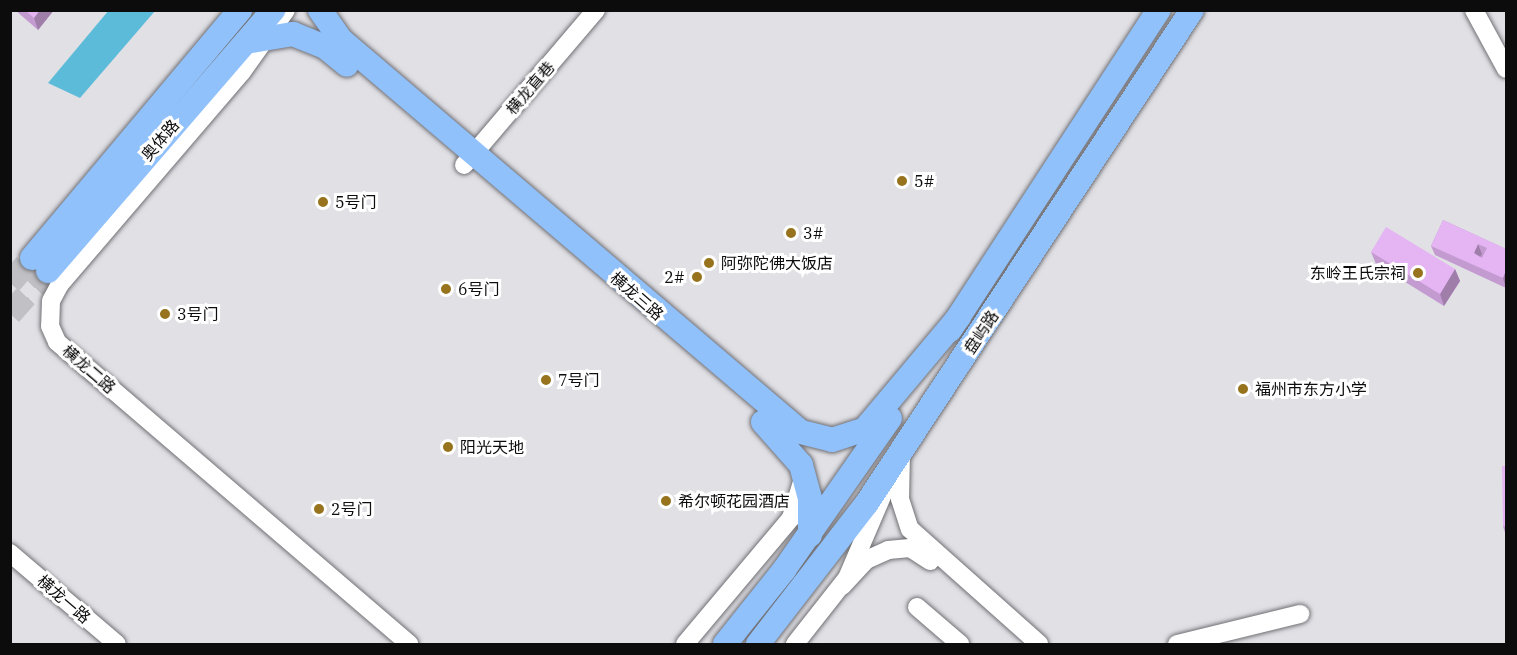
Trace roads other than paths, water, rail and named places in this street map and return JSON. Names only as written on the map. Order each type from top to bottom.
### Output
[{"type":"main road","name":"奥体路","points":[[240,10],[40,264],[256,39],[273,10]]},
{"type":"main road","name":"横龙三路","points":[[320,10],[340,40],[468,160],[775,432],[801,465],[810,498],[810,535]]},
{"type":"main road","name":"盘屿路","points":[[725,645],[810,535],[959,317],[1159,10]]},
{"type":"main road","name":"盘屿路","points":[[758,645],[901,453],[1173,43],[1192,10]]},
{"type":"main road","points":[[1173,43],[1209,10]]},
{"type":"main road","name":"横龙三路","points":[[256,39],[293,34],[325,46],[468,160],[791,428],[813,438],[843,439],[865,429],[959,317]]},
{"type":"street","name":"横龙二路","points":[[286,10],[256,39],[60,284],[51,301],[50,326],[57,342],[409,645]]},
{"type":"street","name":"横龙直巷","points":[[468,160],[596,10]]},
{"type":"street","points":[[1474,10],[1506,69]]},
{"type":"street","points":[[842,586],[862,546],[901,453]]},
{"type":"street","points":[[901,453],[900,499],[910,529],[1039,645]]},
{"type":"street","points":[[685,645],[791,518],[801,499],[801,465]]},
{"type":"street","points":[[796,596],[841,555],[862,546],[900,547],[925,557],[1026,645]]},
{"type":"street","points":[[795,645],[866,560],[900,547]]},
{"type":"street","name":"横龙一路","points":[[10,553],[117,645]]},
{"type":"street","points":[[917,607],[960,645]]},
{"type":"street","points":[[1177,645],[1300,614]]},
{"type":"water","points":[[109,10],[155,11],[80,98],[48,83]]},
{"type":"tunnel","points":[[10,283],[32,258]]},
{"type":"tunnel","points":[[10,314],[48,271]]},
{"type":"place","name":"5#","points":[[902,181]]},
{"type":"place","name":"5号门","points":[[323,202]]},
{"type":"place","name":"3#","points":[[791,233]]},
{"type":"place","name":"阿弥陀佛大饭店","points":[[709,263]]},
{"type":"place","name":"东岭王氏宗祠","points":[[1418,273]]},
{"type":"place","name":"2#","points":[[697,277]]},
{"type":"place","name":"6号门","points":[[446,289]]},
{"type":"place","name":"3号门","points":[[165,314]]},
{"type":"place","name":"7号门","points":[[546,380]]},
{"type":"place","name":"福州市东方小学","points":[[1243,389]]},
{"type":"place","name":"阳光天地","points":[[448,447]]},
{"type":"place","name":"希尔顿花园酒店","points":[[666,501]]},
{"type":"place","name":"2号门","points":[[319,509]]}]
